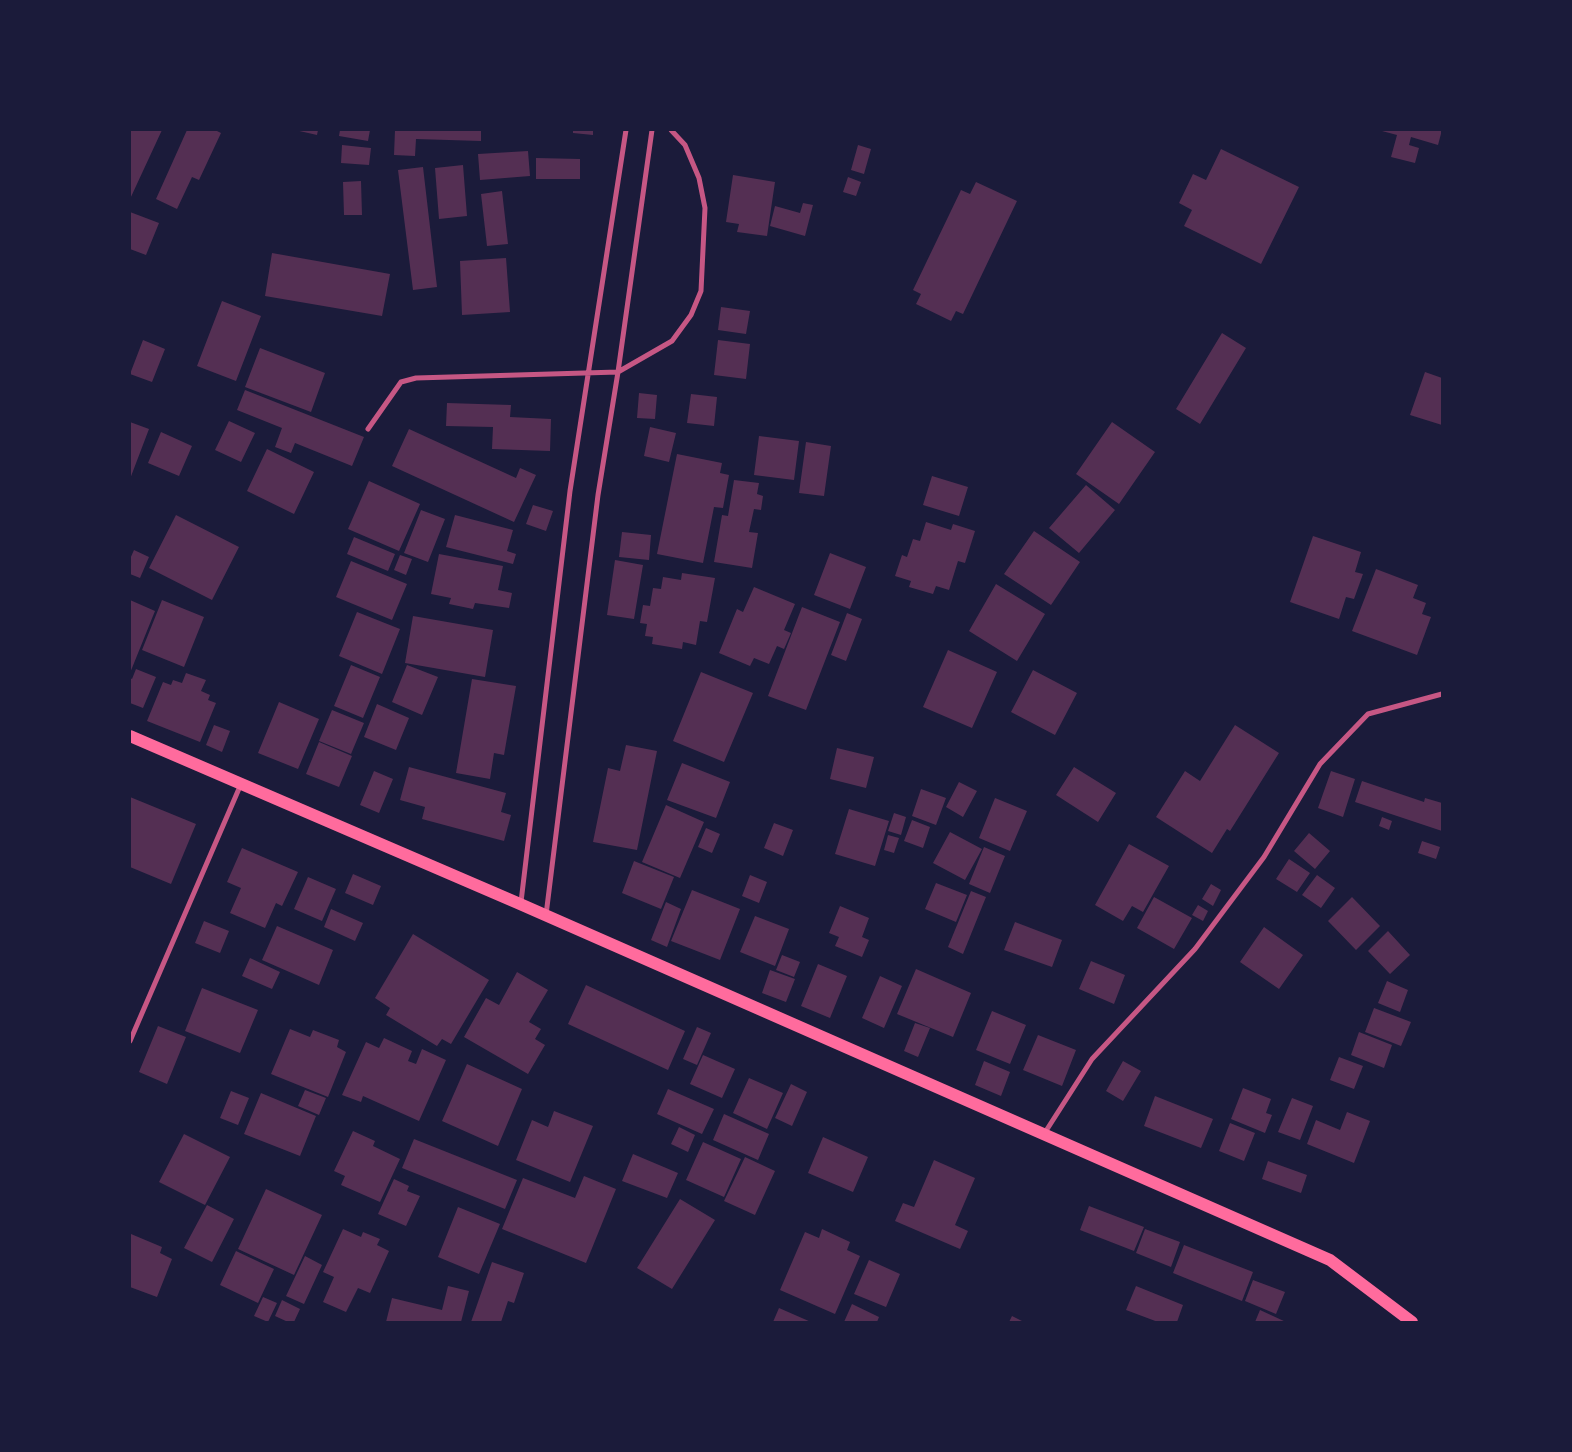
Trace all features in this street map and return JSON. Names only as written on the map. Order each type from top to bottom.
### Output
[{"type":"main road","points":[[130,736],[546,915],[1330,1260],[1412,1322]]},
{"type":"street","points":[[520,904],[570,492],[626,130]]},
{"type":"street","points":[[546,915],[598,495],[618,372],[652,130]]},
{"type":"street","points":[[368,429],[401,382],[416,378],[618,372],[672,341],[691,315],[701,291],[705,208],[699,178],[692,161],[685,145],[671,130]]},
{"type":"street","points":[[1044,1134],[1092,1059],[1195,949],[1264,857],[1320,764],[1368,714],[1442,694]]},
{"type":"street","points":[[130,1041],[241,784]]},
{"type":"building","points":[[130,130],[162,130],[130,199]]},
{"type":"building","points":[[187,130],[215,130],[221,133],[199,180],[192,177],[177,209],[156,199]]},
{"type":"building","points":[[295,130],[318,130],[317,135]]},
{"type":"building","points":[[340,130],[370,130],[368,141],[339,136]]},
{"type":"building","points":[[395,130],[481,130],[481,141],[416,139],[415,156],[394,155]]},
{"type":"building","points":[[573,130],[593,130],[593,135],[573,133]]},
{"type":"building","points":[[1442,130],[1438,145],[1411,137],[1409,145],[1419,148],[1415,163],[1391,157],[1397,135],[1382,131]]},
{"type":"building","points":[[342,145],[371,148],[369,165],[341,163]]},
{"type":"building","points":[[858,145],[871,149],[864,174],[851,170]]},
{"type":"building","points":[[1221,149],[1299,187],[1261,264],[1184,226],[1192,210],[1179,203],[1193,174],[1206,180]]},
{"type":"building","points":[[528,151],[530,176],[480,180],[478,154]]},
{"type":"building","points":[[536,158],[580,159],[580,179],[536,179]]},
{"type":"building","points":[[463,165],[467,216],[439,219],[435,168]]},
{"type":"building","points":[[423,167],[437,287],[413,290],[398,170]]},
{"type":"building","points":[[733,175],[775,182],[767,236],[737,232],[739,224],[726,222]]},
{"type":"building","points":[[848,177],[861,182],[856,196],[843,192]]},
{"type":"building","points":[[361,181],[362,215],[344,215],[343,182]]},
{"type":"building","points":[[976,182],[1017,201],[963,314],[956,311],[951,321],[916,304],[921,294],[913,290],[961,190],[970,194]]},
{"type":"building","points":[[502,191],[508,244],[487,246],[481,194]]},
{"type":"building","points":[[803,203],[813,205],[805,236],[770,226],[775,206],[800,213]]},
{"type":"building","points":[[130,212],[159,223],[146,255],[130,249]]},
{"type":"building","points":[[272,253],[390,274],[382,316],[265,296]]},
{"type":"building","points":[[506,258],[510,312],[462,315],[460,261]]},
{"type":"building","points":[[222,301],[261,316],[236,381],[197,366]]},
{"type":"building","points":[[721,307],[750,311],[746,334],[718,330]]},
{"type":"building","points":[[1222,333],[1246,348],[1200,424],[1176,409]]},
{"type":"building","points":[[143,340],[165,349],[152,382],[130,374]]},
{"type":"building","points":[[718,340],[750,344],[746,379],[714,375]]},
{"type":"building","points":[[260,348],[325,373],[311,412],[245,387]]},
{"type":"building","points":[[1425,372],[1442,378],[1442,425],[1410,415]]},
{"type":"building","points":[[245,390],[364,437],[352,466],[295,443],[291,453],[275,447],[282,428],[237,410]]},
{"type":"building","points":[[639,393],[657,395],[655,419],[637,418]]},
{"type":"building","points":[[691,394],[717,397],[714,426],[687,423]]},
{"type":"building","points":[[447,403],[511,405],[510,417],[551,419],[550,451],[492,449],[493,427],[446,426]]},
{"type":"building","points":[[229,421],[255,433],[241,462],[215,450]]},
{"type":"building","points":[[130,422],[149,429],[130,479]]},
{"type":"building","points":[[1112,422],[1155,452],[1119,504],[1076,474]]},
{"type":"building","points":[[650,427],[676,433],[669,462],[644,456]]},
{"type":"building","points":[[409,429],[516,478],[520,468],[536,475],[514,522],[392,466]]},
{"type":"building","points":[[161,432],[192,446],[179,476],[148,463]]},
{"type":"building","points":[[759,436],[799,441],[794,480],[754,475]]},
{"type":"building","points":[[806,442],[831,446],[824,496],[799,493]]},
{"type":"building","points":[[267,449],[314,472],[294,514],[247,491]]},
{"type":"building","points":[[677,454],[722,463],[720,473],[729,475],[723,508],[714,507],[703,563],[657,554]]},
{"type":"building","points":[[932,476],[968,487],[959,516],[923,505]]},
{"type":"building","points":[[734,480],[759,483],[757,494],[763,496],[761,510],[754,509],[749,532],[758,533],[752,568],[714,562],[722,515],[728,516]]},
{"type":"building","points":[[369,481],[420,504],[399,551],[348,529]]},
{"type":"building","points":[[1086,485],[1115,510],[1079,553],[1049,528]]},
{"type":"building","points":[[533,505],[553,511],[546,531],[526,524]]},
{"type":"building","points":[[421,510],[445,519],[428,562],[404,553]]},
{"type":"building","points":[[176,515],[239,547],[212,600],[149,568]]},
{"type":"building","points":[[455,515],[513,530],[507,551],[516,554],[513,564],[446,547]]},
{"type":"building","points":[[926,522],[951,530],[953,524],[975,531],[965,563],[958,561],[949,590],[936,586],[933,594],[909,587],[911,581],[895,576],[902,555],[907,557],[913,539],[920,541]]},
{"type":"building","points":[[1034,531],[1080,562],[1051,605],[1004,574]]},
{"type":"building","points":[[622,532],[651,535],[649,560],[619,557]]},
{"type":"building","points":[[1313,536],[1361,552],[1355,572],[1363,574],[1354,599],[1346,597],[1339,619],[1290,602]]},
{"type":"building","points":[[354,537],[395,554],[388,571],[347,554]]},
{"type":"building","points":[[134,550],[149,557],[140,578],[130,574],[130,559]]},
{"type":"building","points":[[830,553],[866,567],[850,609],[814,595]]},
{"type":"building","points":[[439,554],[503,566],[498,590],[512,593],[509,608],[475,603],[473,609],[449,604],[451,598],[431,594]]},
{"type":"building","points":[[400,555],[412,559],[406,575],[394,570]]},
{"type":"building","points":[[615,560],[643,565],[634,619],[607,615]]},
{"type":"building","points":[[351,561],[407,584],[392,620],[336,597]]},
{"type":"building","points":[[1376,569],[1418,585],[1413,598],[1426,603],[1422,614],[1431,617],[1417,655],[1352,631]]},
{"type":"building","points":[[682,573],[715,578],[707,622],[700,621],[696,645],[683,642],[682,649],[652,644],[653,637],[645,636],[647,624],[640,623],[643,605],[650,606],[653,588],[661,589],[663,577],[681,580]]},
{"type":"building","points":[[996,584],[1045,614],[1017,661],[969,631]]},
{"type":"building","points":[[754,587],[795,604],[784,630],[791,633],[784,649],[777,646],[769,664],[754,658],[750,666],[719,653],[737,609],[743,612]]},
{"type":"building","points":[[130,600],[155,611],[130,673]]},
{"type":"building","points":[[162,600],[204,617],[184,667],[142,650]]},
{"type":"building","points":[[802,607],[840,622],[806,710],[768,696]]},
{"type":"building","points":[[357,612],[400,629],[382,674],[339,656]]},
{"type":"building","points":[[847,613],[862,619],[846,661],[831,655]]},
{"type":"building","points":[[413,616],[493,630],[485,677],[405,663]]},
{"type":"building","points":[[948,650],[997,672],[972,728],[923,707]]},
{"type":"building","points":[[351,665],[380,677],[363,718],[334,706]]},
{"type":"building","points":[[407,665],[438,677],[422,715],[392,702]]},
{"type":"building","points":[[136,669],[156,677],[143,708],[130,703],[130,678],[132,679]]},
{"type":"building","points":[[1033,670],[1077,693],[1055,735],[1011,712]]},
{"type":"building","points":[[701,672],[753,693],[724,762],[673,741]]},
{"type":"building","points":[[186,673],[206,680],[201,691],[210,695],[208,700],[216,703],[200,742],[147,721],[163,682],[171,685],[173,680],[182,683]]},
{"type":"building","points":[[472,679],[516,686],[504,755],[494,753],[490,779],[456,773]]},
{"type":"building","points":[[279,702],[319,719],[298,769],[258,753]]},
{"type":"building","points":[[377,704],[409,718],[396,750],[364,737]]},
{"type":"building","points":[[332,710],[364,723],[351,754],[319,741]]},
{"type":"building","points":[[214,725],[230,731],[222,752],[206,745]]},
{"type":"building","points":[[1235,725],[1279,753],[1230,831],[1227,829],[1212,853],[1156,817],[1185,771],[1200,781]]},
{"type":"building","points":[[319,742],[352,756],[339,787],[306,774]]},
{"type":"building","points":[[626,745],[657,751],[637,850],[593,842],[608,768],[620,771]]},
{"type":"building","points":[[837,748],[874,757],[866,788],[830,779]]},
{"type":"building","points":[[682,763],[730,782],[716,818],[667,800]]},
{"type":"building","points":[[409,767],[506,793],[501,812],[511,815],[504,841],[422,819],[425,807],[400,800]]},
{"type":"building","points":[[1074,767],[1116,793],[1098,822],[1056,795]]},
{"type":"building","points":[[374,771],[393,779],[379,813],[360,805]]},
{"type":"building","points":[[1331,771],[1355,779],[1343,817],[1318,808]]},
{"type":"building","points":[[1362,781],[1424,802],[1425,798],[1442,803],[1442,831],[1355,802]]},
{"type":"building","points":[[959,782],[977,791],[963,817],[946,807]]},
{"type":"building","points":[[921,789],[946,798],[936,825],[912,816]]},
{"type":"building","points":[[130,797],[196,824],[171,884],[130,867]]},
{"type":"building","points":[[995,798],[1027,811],[1010,851],[979,838]]},
{"type":"building","points":[[666,805],[704,822],[680,878],[642,862]]},
{"type":"building","points":[[849,809],[889,821],[875,866],[835,854]]},
{"type":"building","points":[[894,813],[906,817],[901,835],[888,831]]},
{"type":"building","points":[[1382,817],[1392,821],[1389,830],[1379,826]]},
{"type":"building","points":[[912,820],[930,827],[923,848],[904,841]]},
{"type":"building","points":[[774,823],[793,830],[783,856],[764,848]]},
{"type":"building","points":[[706,828],[720,834],[712,853],[698,847]]},
{"type":"building","points":[[950,832],[982,849],[965,880],[933,863]]},
{"type":"building","points":[[1309,833],[1330,851],[1315,869],[1294,851]]},
{"type":"building","points":[[888,835],[899,838],[894,853],[884,850]]},
{"type":"building","points":[[1422,841],[1440,847],[1436,859],[1418,853]]},
{"type":"building","points":[[1129,844],[1169,866],[1143,912],[1132,906],[1123,921],[1095,905]]},
{"type":"building","points":[[984,847],[1005,856],[990,893],[969,884]]},
{"type":"building","points":[[242,848],[298,872],[282,906],[276,903],[265,928],[230,913],[241,888],[227,882]]},
{"type":"building","points":[[1289,859],[1310,873],[1297,892],[1276,879]]},
{"type":"building","points":[[634,861],[674,877],[661,909],[622,893]]},
{"type":"building","points":[[353,874],[381,886],[373,905],[345,893]]},
{"type":"building","points":[[750,875],[767,882],[759,903],[742,896]]},
{"type":"building","points":[[1317,875],[1335,888],[1321,908],[1302,895]]},
{"type":"building","points":[[308,877],[336,889],[322,921],[294,909]]},
{"type":"building","points":[[936,883],[967,895],[956,922],[925,909]]},
{"type":"building","points":[[1211,884],[1221,890],[1213,906],[1202,899]]},
{"type":"building","points":[[692,890],[740,909],[720,960],[671,941]]},
{"type":"building","points":[[971,891],[986,897],[963,954],[948,947]]},
{"type":"building","points":[[1154,897],[1192,918],[1174,949],[1137,928]]},
{"type":"building","points":[[1352,897],[1380,926],[1356,950],[1328,921]]},
{"type":"building","points":[[666,902],[681,909],[667,947],[651,940]]},
{"type":"building","points":[[1198,905],[1208,911],[1203,921],[1192,915]]},
{"type":"building","points":[[840,906],[869,918],[862,937],[869,940],[862,957],[835,946],[839,937],[829,933]]},
{"type":"building","points":[[331,909],[363,923],[355,941],[324,927]]},
{"type":"building","points":[[755,916],[789,929],[775,966],[740,952]]},
{"type":"building","points":[[204,921],[229,931],[220,953],[195,943]]},
{"type":"building","points":[[1015,922],[1062,940],[1052,967],[1004,950]]},
{"type":"building","points":[[277,926],[333,950],[319,985],[262,960]]},
{"type":"building","points":[[1264,927],[1303,955],[1279,989],[1240,962]]},
{"type":"building","points":[[1388,931],[1410,955],[1390,974],[1368,951]]},
{"type":"building","points":[[413,934],[489,980],[451,1044],[442,1039],[437,1046],[386,1015],[390,1008],[375,998]]},
{"type":"building","points":[[782,955],[800,962],[794,977],[776,970]]},
{"type":"building","points":[[250,958],[280,972],[272,989],[242,976]]},
{"type":"building","points":[[1091,961],[1125,975],[1114,1004],[1079,989]]},
{"type":"building","points":[[818,964],[847,976],[830,1018],[801,1006]]},
{"type":"building","points":[[916,969],[971,993],[953,1037],[897,1014]]},
{"type":"building","points":[[770,970],[795,979],[786,1002],[762,993]]},
{"type":"building","points":[[517,972],[548,990],[529,1022],[541,1029],[535,1039],[545,1045],[528,1074],[464,1037],[486,998],[499,1005]]},
{"type":"building","points":[[880,976],[902,986],[884,1028],[862,1018]]},
{"type":"building","points":[[1387,981],[1408,990],[1400,1012],[1378,1003]]},
{"type":"building","points":[[586,985],[685,1031],[668,1070],[568,1024]]},
{"type":"building","points":[[202,988],[258,1010],[240,1053],[185,1031]]},
{"type":"building","points":[[1374,1008],[1411,1022],[1401,1046],[1365,1032]]},
{"type":"building","points":[[992,1011],[1026,1025],[1010,1064],[976,1050]]},
{"type":"building","points":[[915,1023],[930,1028],[918,1057],[904,1051]]},
{"type":"building","points":[[158,1026],[186,1037],[167,1084],[139,1072]]},
{"type":"building","points":[[697,1027],[711,1033],[697,1065],[683,1059]]},
{"type":"building","points":[[290,1029],[310,1037],[313,1030],[339,1040],[337,1047],[346,1052],[328,1097],[271,1074]]},
{"type":"building","points":[[1359,1032],[1392,1045],[1384,1068],[1351,1055]]},
{"type":"building","points":[[1038,1035],[1076,1050],[1062,1086],[1023,1070]]},
{"type":"building","points":[[384,1038],[412,1051],[408,1061],[416,1064],[422,1049],[446,1060],[419,1121],[363,1096],[361,1102],[342,1095],[366,1042],[379,1048]]},
{"type":"building","points":[[703,1055],[735,1069],[722,1098],[690,1084]]},
{"type":"building","points":[[1339,1057],[1363,1066],[1354,1089],[1330,1080]]},
{"type":"building","points":[[984,1061],[1010,1072],[1001,1096],[975,1085]]},
{"type":"building","points":[[1123,1061],[1141,1071],[1123,1101],[1106,1091]]},
{"type":"building","points":[[467,1064],[522,1089],[498,1146],[442,1121]]},
{"type":"building","points":[[749,1078],[783,1093],[767,1129],[733,1113]]},
{"type":"building","points":[[791,1084],[807,1092],[792,1126],[775,1118]]},
{"type":"building","points":[[1243,1088],[1271,1099],[1266,1113],[1272,1115],[1265,1133],[1231,1119]]},
{"type":"building","points":[[668,1089],[714,1109],[702,1134],[657,1114]]},
{"type":"building","points":[[305,1090],[326,1098],[319,1115],[298,1106]]},
{"type":"building","points":[[231,1091],[249,1098],[238,1125],[220,1118]]},
{"type":"building","points":[[261,1093],[316,1116],[300,1156],[244,1134]]},
{"type":"building","points":[[1155,1096],[1213,1119],[1201,1148],[1144,1126]]},
{"type":"building","points":[[1292,1098],[1313,1106],[1300,1140],[1278,1132]]},
{"type":"building","points":[[554,1111],[593,1126],[570,1182],[516,1160],[532,1120],[548,1127]]},
{"type":"building","points":[[1347,1112],[1370,1121],[1354,1163],[1307,1144],[1316,1120],[1340,1130]]},
{"type":"building","points":[[724,1114],[769,1134],[758,1160],[713,1140]]},
{"type":"building","points":[[1230,1123],[1255,1133],[1244,1161],[1219,1151]]},
{"type":"building","points":[[679,1127],[695,1135],[688,1152],[671,1144]]},
{"type":"building","points":[[353,1131],[375,1141],[373,1146],[400,1159],[380,1202],[341,1185],[345,1176],[334,1171]]},
{"type":"building","points":[[184,1134],[230,1157],[205,1205],[159,1182]]},
{"type":"building","points":[[823,1137],[868,1157],[853,1192],[808,1173]]},
{"type":"building","points":[[414,1139],[517,1180],[505,1209],[402,1168]]},
{"type":"building","points":[[703,1142],[741,1159],[724,1197],[686,1180]]},
{"type":"building","points":[[633,1154],[678,1173],[667,1198],[622,1181]]},
{"type":"building","points":[[745,1157],[775,1171],[755,1215],[724,1201]]},
{"type":"building","points":[[934,1160],[975,1178],[955,1225],[968,1231],[960,1249],[895,1221],[903,1203],[914,1207]]},
{"type":"building","points":[[1268,1161],[1307,1175],[1301,1193],[1262,1179]]},
{"type":"building","points":[[584,1176],[616,1189],[586,1263],[502,1229],[523,1178],[575,1198]]},
{"type":"building","points":[[394,1179],[409,1186],[407,1191],[420,1196],[406,1226],[378,1214]]},
{"type":"building","points":[[266,1189],[322,1215],[294,1275],[238,1249]]},
{"type":"building","points":[[680,1199],[715,1220],[672,1289],[637,1268]]},
{"type":"building","points":[[207,1205],[234,1219],[212,1262],[184,1248]]},
{"type":"building","points":[[1089,1206],[1144,1227],[1134,1251],[1080,1230]]},
{"type":"building","points":[[458,1207],[500,1224],[479,1274],[438,1257]]},
{"type":"building","points":[[343,1229],[361,1237],[363,1232],[380,1239],[377,1245],[389,1251],[370,1293],[358,1288],[346,1312],[323,1302],[334,1277],[323,1272]]},
{"type":"building","points":[[822,1229],[850,1242],[847,1250],[860,1256],[835,1314],[780,1290],[805,1232],[819,1238]]},
{"type":"building","points":[[1145,1229],[1180,1242],[1171,1267],[1136,1253]]},
{"type":"building","points":[[131,1234],[162,1247],[160,1253],[172,1259],[157,1297],[130,1287]]},
{"type":"building","points":[[1184,1245],[1253,1272],[1242,1301],[1173,1273]]},
{"type":"building","points":[[236,1251],[274,1269],[258,1303],[220,1285]]},
{"type":"building","points":[[305,1256],[322,1265],[304,1304],[286,1296]]},
{"type":"building","points":[[869,1260],[900,1274],[886,1307],[854,1294]]},
{"type":"building","points":[[492,1262],[524,1273],[514,1303],[508,1301],[501,1322],[471,1322]]},
{"type":"building","points":[[1253,1280],[1285,1292],[1276,1314],[1245,1301]]},
{"type":"building","points":[[448,1286],[469,1291],[461,1322],[386,1322],[392,1298],[442,1310]]},
{"type":"building","points":[[1136,1286],[1183,1305],[1177,1322],[1158,1322],[1126,1310]]},
{"type":"building","points":[[263,1297],[277,1303],[268,1322],[254,1316]]},
{"type":"building","points":[[282,1300],[300,1309],[294,1322],[288,1322],[275,1316]]},
{"type":"building","points":[[852,1304],[879,1317],[877,1322],[844,1322]]},
{"type":"building","points":[[779,1308],[811,1322],[773,1322]]},
{"type":"building","points":[[1260,1310],[1286,1322],[1255,1322]]},
{"type":"building","points":[[1012,1316],[1024,1322],[1009,1322]]}]
